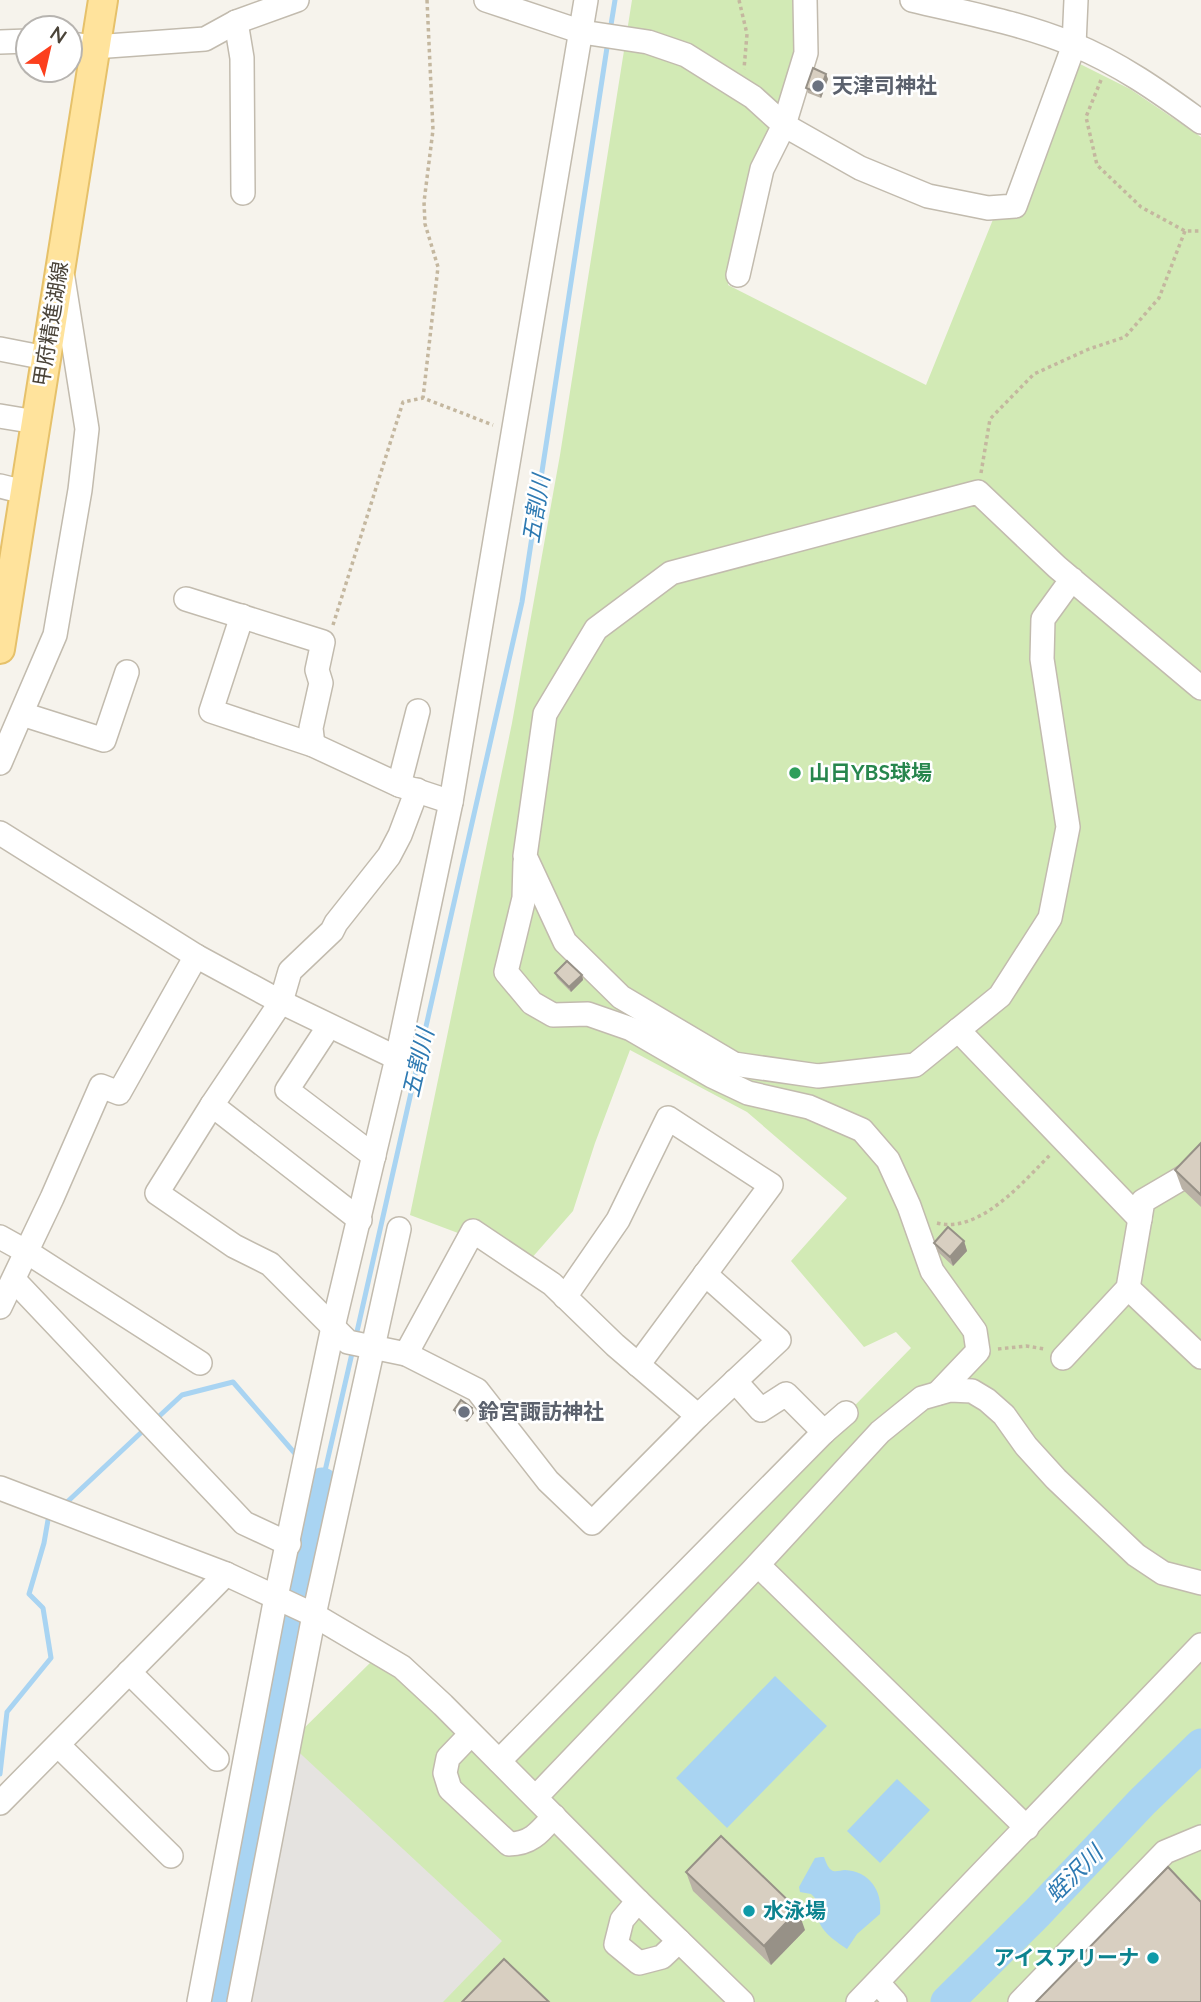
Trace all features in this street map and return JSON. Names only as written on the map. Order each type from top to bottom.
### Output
[{"type":"main road","name":"甲府精進湖線","points":[[84,42],[103,0]]},
{"type":"main road","name":"甲府精進湖線","points":[[0,649],[12,489],[36,422],[61,265],[78,84]]},
{"type":"street","points":[[486,0],[597,34],[648,42],[686,55],[753,97],[784,125],[860,167],[928,196],[988,208],[1015,206],[1074,45],[1076,0]]},
{"type":"street","points":[[399,1228],[355,1341],[308,1450],[281,1600],[199,1998],[239,2002],[311,1614],[355,1341],[360,1220],[451,802],[513,433],[597,34],[586,0]]},
{"type":"street","points":[[738,275],[762,169],[784,125],[806,52],[805,0]]},
{"type":"street","points":[[912,0],[1025,27],[1074,45],[1143,80],[1201,122]]},
{"type":"street","points":[[84,46],[205,39],[236,22],[263,14],[291,1]]},
{"type":"street","points":[[236,22],[242,58],[243,193]]},
{"type":"street","points":[[0,763],[55,635],[80,490],[87,429],[61,265]]},
{"type":"street","points":[[0,349],[46,358]]},
{"type":"street","points":[[0,416],[36,422]]},
{"type":"street","points":[[937,1393],[978,1351],[975,1331],[932,1272],[909,1206],[888,1160],[862,1130],[808,1107],[748,1093],[631,1030],[588,1014],[553,1015],[533,1003],[506,972],[524,898],[525,856],[545,714],[596,629],[671,573],[978,492],[1072,579],[1201,688]]},
{"type":"street","points":[[525,856],[565,942],[621,997],[734,1064],[818,1076],[915,1065],[1000,996],[1050,918],[1068,827],[1042,659],[1043,619],[1072,579]]},
{"type":"street","points":[[186,599],[323,642],[317,670],[321,683],[311,728],[313,745]]},
{"type":"street","points":[[242,617],[211,711],[313,745],[408,787],[451,802]]},
{"type":"street","points":[[22,714],[104,740],[127,673]]},
{"type":"street","points":[[418,711],[400,835],[389,856],[332,931],[290,971],[281,1002],[157,1193],[234,1245],[270,1264],[355,1341],[406,1354],[477,1390],[548,1481],[592,1523],[698,1416],[779,1340],[705,1275]]},
{"type":"street","points":[[0,834],[196,956],[281,1002],[397,1058]]},
{"type":"street","points":[[0,1307],[101,1086],[119,1093],[196,956]]},
{"type":"street","points":[[329,1026],[287,1090],[374,1156]]},
{"type":"street","points":[[958,1030],[1140,1219]]},
{"type":"street","points":[[212,1105],[360,1220]]},
{"type":"street","points":[[565,1297],[618,1220],[668,1118],[771,1185],[638,1365]]},
{"type":"street","points":[[1063,1358],[1128,1288],[1143,1202],[1201,1167]]},
{"type":"street","points":[[406,1354],[473,1231],[552,1284],[638,1365],[698,1416]]},
{"type":"street","points":[[0,1237],[200,1363]]},
{"type":"street","points":[[14,1280],[244,1523],[289,1544]]},
{"type":"street","points":[[1128,1288],[1201,1357]]},
{"type":"street","points":[[735,1381],[761,1410],[786,1394],[824,1432]]},
{"type":"street","points":[[536,1797],[758,1565],[880,1432],[922,1398],[937,1393],[950,1390],[972,1391],[987,1400],[1004,1415],[1026,1446],[1056,1479],[1136,1555],[1163,1573],[1201,1583]]},
{"type":"street","points":[[499,1761],[824,1432],[846,1413]]},
{"type":"street","points":[[0,1488],[226,1574],[311,1614],[402,1667],[742,2002]]},
{"type":"street","points":[[758,1565],[1027,1828]]},
{"type":"street","points":[[0,1803],[226,1574]]},
{"type":"street","points":[[858,2002],[1027,1828],[1197,1660]]},
{"type":"street","points":[[129,1672],[217,1759]]},
{"type":"street","points":[[471,1734],[448,1758],[445,1773],[450,1789],[509,1844],[533,1839],[554,1816]]},
{"type":"street","points":[[58,1745],[171,1856]]},
{"type":"street","points":[[1020,2002],[1165,1852],[1201,1837]]},
{"type":"street","points":[[638,1901],[622,1920],[616,1944],[639,1964],[662,1957],[679,1941]]},
{"type":"street","points":[[878,1983],[895,2002]]},
{"type":"path","points":[[423,398],[438,267],[425,224],[424,202],[433,130],[427,0]]},
{"type":"path","points":[[736,87],[745,67],[747,34],[739,0]]},
{"type":"path","points":[[1109,62],[1086,117],[1097,165],[1141,207],[1185,232],[1201,231]]},
{"type":"path","points":[[978,492],[990,419],[1034,374],[1089,349],[1125,337],[1159,298],[1185,232]]},
{"type":"path","points":[[323,642],[330,634],[403,402],[423,398],[513,433]]},
{"type":"path","points":[[909,1206],[924,1219],[945,1225],[975,1220],[1009,1196],[1065,1141]]},
{"type":"path","points":[[978,1351],[1026,1346],[1045,1349],[1063,1358]]},
{"type":"green space","points":[[632,0],[799,0],[796,53],[740,213],[728,285],[926,385],[994,217],[1019,215],[1078,63],[1130,89],[1201,137],[1201,2002],[245,2002],[289,1743],[373,1660],[400,1680],[498,1770],[911,1348],[896,1332],[864,1347],[791,1261],[847,1198],[747,1112],[630,1050],[573,1211],[530,1260],[410,1215],[512,723],[560,455]]},
{"type":"shaded area","points":[[289,1743],[502,1941],[443,2002],[235,2002]]},
{"type":"water","points":[[775,1676],[827,1726],[727,1828],[676,1778]]},
{"type":"water","points":[[897,1779],[930,1810],[880,1863],[847,1831]]},
{"type":"water","points":[[824,1857],[833,1871],[854,1871],[867,1878],[877,1890],[879,1898],[880,1914],[857,1934],[847,1949],[833,1939],[819,1922],[815,1898],[811,1894],[800,1892],[799,1887],[815,1858]]},
{"type":"building","points":[[813,68],[826,74],[819,93],[806,88]]},
{"type":"building","points":[[567,961],[582,975],[569,987],[555,973]]},
{"type":"building","points":[[1201,1143],[1201,1195],[1175,1170]]},
{"type":"building","points":[[948,1227],[964,1241],[950,1257],[934,1243]]},
{"type":"building","points":[[461,1400],[472,1408],[465,1417],[454,1410]]},
{"type":"building","name":"水泳場","points":[[721,1836],[798,1910],[764,1946],[686,1872]]},
{"type":"building","name":"アイスアリーナ","points":[[1168,1867],[1201,1902],[1201,2002],[1036,2002]]},
{"type":"building","points":[[504,1959],[549,2002],[462,2002]]},
{"type":"waterway","name":"五割川","points":[[610,31],[615,0]]},
{"type":"waterway","name":"五割川","points":[[356,1336],[522,602],[608,41]]},
{"type":"waterway","name":"五割川","points":[[309,1469],[322,1484],[353,1349]]},
{"type":"waterway","name":"五割川","points":[[154,1421],[182,1395],[233,1382],[298,1457]]},
{"type":"waterway","name":"五割川","points":[[65,1504],[147,1427]]},
{"type":"waterway","points":[[214,2002],[322,1484]]},
{"type":"waterway","name":"五割川","points":[[0,1774],[7,1712],[51,1658],[43,1608],[29,1594],[48,1520],[53,1516]]},
{"type":"waterway","name":"蛭沢川","points":[[947,2002],[1201,1745]]},
{"type":"place","name":"天津司神社","points":[[818,86]]},
{"type":"place","name":"山日YBS球場","points":[[795,773]]},
{"type":"place","name":"鈴宮諏訪神社","points":[[464,1412]]},
{"type":"place","name":"水泳場","points":[[749,1911]]},
{"type":"place","name":"アイスアリーナ","points":[[1153,1958]]}]
